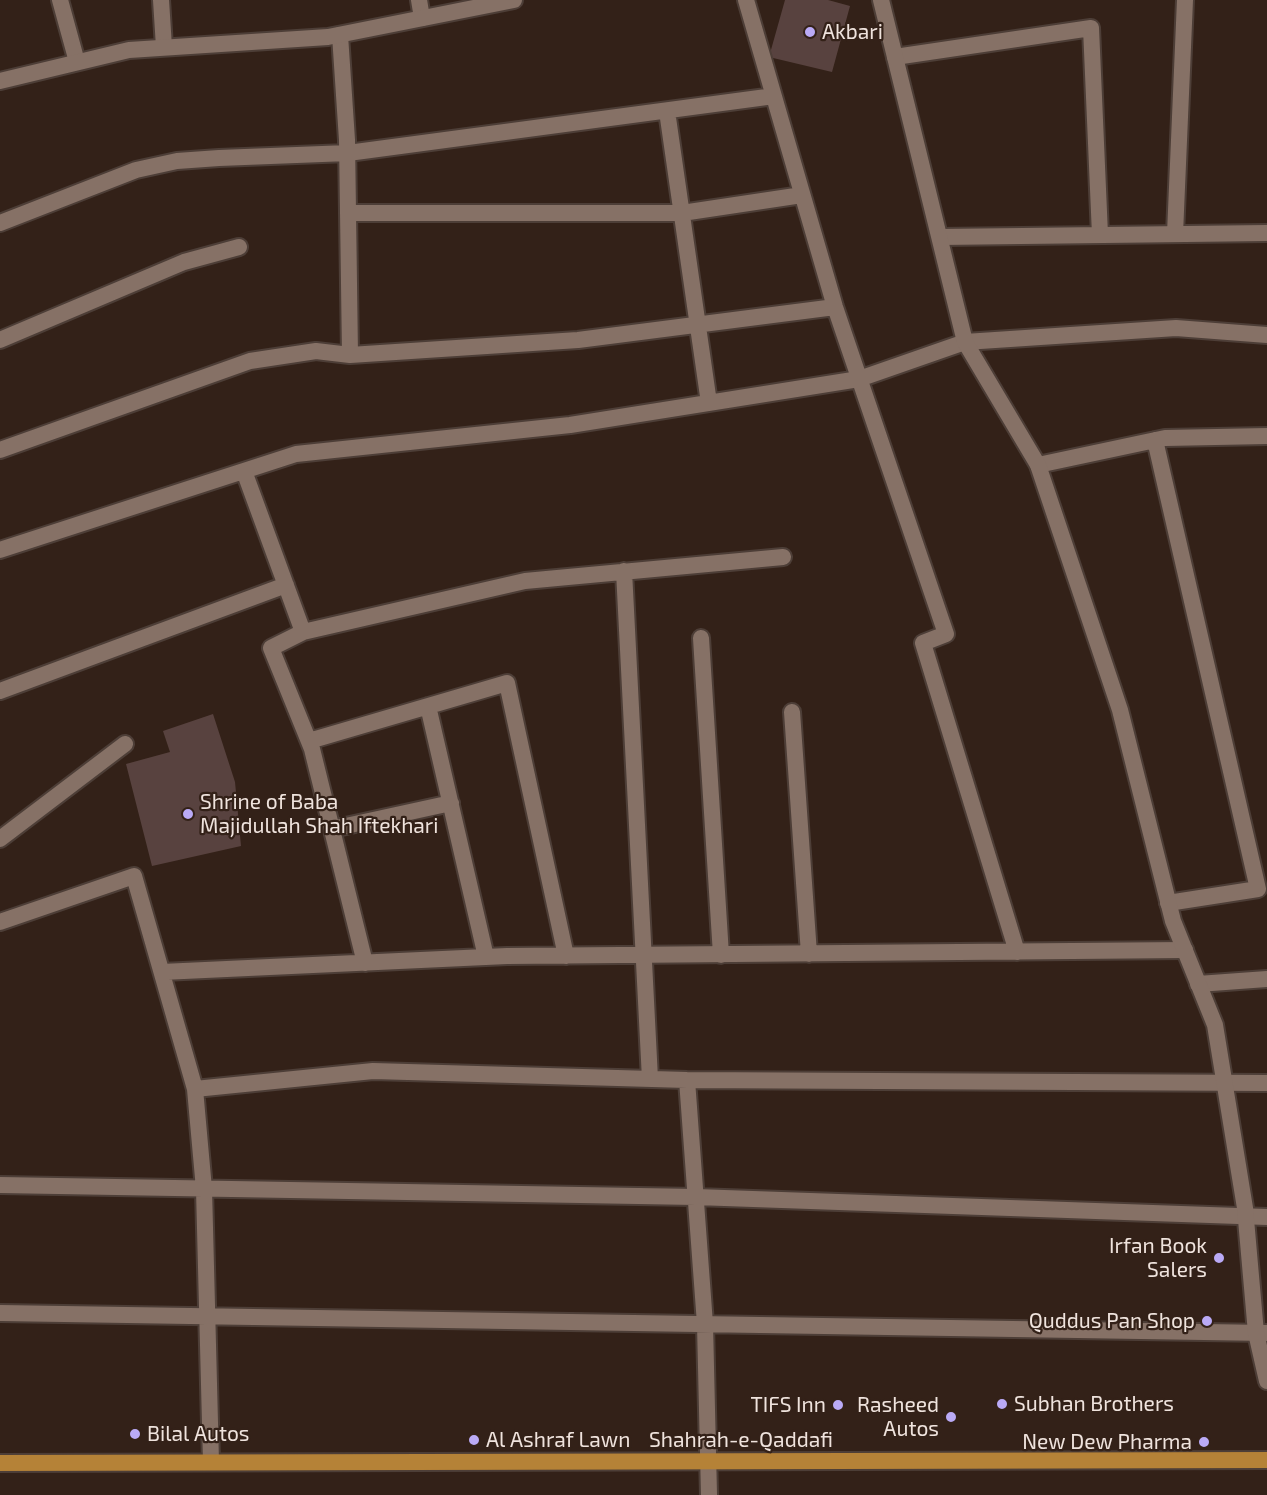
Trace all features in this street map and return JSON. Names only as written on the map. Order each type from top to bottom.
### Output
[{"type":"main road","name":"Shahrah-e-Qaddafi","points":[[0,1463],[1267,1460]]},
{"type":"street","points":[[60,0],[77,62]]},
{"type":"street","points":[[161,0],[165,47]]},
{"type":"street","points":[[419,0],[422,18]]},
{"type":"street","points":[[0,81],[129,50],[340,35],[514,0]]},
{"type":"street","points":[[746,0],[835,307],[946,634],[923,643],[1017,952]]},
{"type":"street","points":[[881,0],[965,342],[1038,465],[1120,710],[1173,921],[1215,1026],[1246,1218],[1267,1381]]},
{"type":"street","points":[[1175,234],[1185,0]]},
{"type":"street","points":[[895,57],[1091,28],[1100,235]]},
{"type":"street","points":[[340,35],[348,153],[350,355]]},
{"type":"street","points":[[0,223],[136,170],[177,161],[348,153],[774,96]]},
{"type":"street","points":[[667,111],[709,403]]},
{"type":"street","points":[[348,213],[682,213],[802,195]]},
{"type":"street","points":[[940,237],[1267,233]]},
{"type":"street","points":[[0,340],[184,262],[239,247]]},
{"type":"street","points":[[0,450],[250,361],[316,351],[350,355],[578,340],[835,307]]},
{"type":"street","points":[[0,550],[296,454],[570,425],[859,379],[965,342],[1176,328],[1267,335]]},
{"type":"street","points":[[1038,465],[1165,438],[1267,436]]},
{"type":"street","points":[[1155,440],[1258,889],[1168,903]]},
{"type":"street","points":[[244,471],[303,632]]},
{"type":"street","points":[[365,963],[309,741],[272,648],[303,632],[525,581],[783,557]]},
{"type":"street","points":[[624,571],[650,1079]]},
{"type":"street","points":[[0,691],[286,585]]},
{"type":"street","points":[[701,638],[721,955]]},
{"type":"street","points":[[309,741],[507,683],[566,956]]},
{"type":"street","points":[[428,706],[486,957]]},
{"type":"street","points":[[792,712],[809,954]]},
{"type":"street","points":[[0,839],[125,744]]},
{"type":"street","points":[[332,830],[451,803]]},
{"type":"street","points":[[0,922],[134,876],[195,1089],[204,1189],[212,1462]]},
{"type":"street","points":[[162,972],[486,957],[1185,950]]},
{"type":"street","points":[[1198,984],[1267,979]]},
{"type":"street","points":[[195,1089],[373,1071],[687,1080],[1267,1083]]},
{"type":"street","points":[[687,1080],[705,1324],[709,1495]]},
{"type":"street","points":[[0,1185],[696,1197],[1267,1217]]},
{"type":"street","points":[[0,1313],[1261,1333]]},
{"type":"building","name":"Akbari","points":[[785,0],[828,0],[850,6],[832,72],[769,57]]},
{"type":"building","name":"Shrine of Baba Majidullah Shah Iftekhari","points":[[213,714],[235,782],[241,846],[152,866],[126,764],[170,752],[163,731]]},
{"type":"place","name":"Akbari","points":[[810,32]]},
{"type":"place","name":"Shrine of Baba Majidullah Shah Iftekhari","points":[[188,814]]},
{"type":"place","name":"Irfan Book Salers","points":[[1219,1258]]},
{"type":"place","name":"Quddus Pan Shop","points":[[1207,1321]]},
{"type":"place","name":"Subhan Brothers","points":[[1002,1404]]},
{"type":"place","name":"TIFS Inn","points":[[838,1405]]},
{"type":"place","name":"Rasheed Autos","points":[[951,1417]]},
{"type":"place","name":"Bilal Autos","points":[[135,1434]]},
{"type":"place","name":"Al Ashraf Lawn","points":[[474,1440]]},
{"type":"place","name":"New Dew Pharma","points":[[1204,1442]]}]
